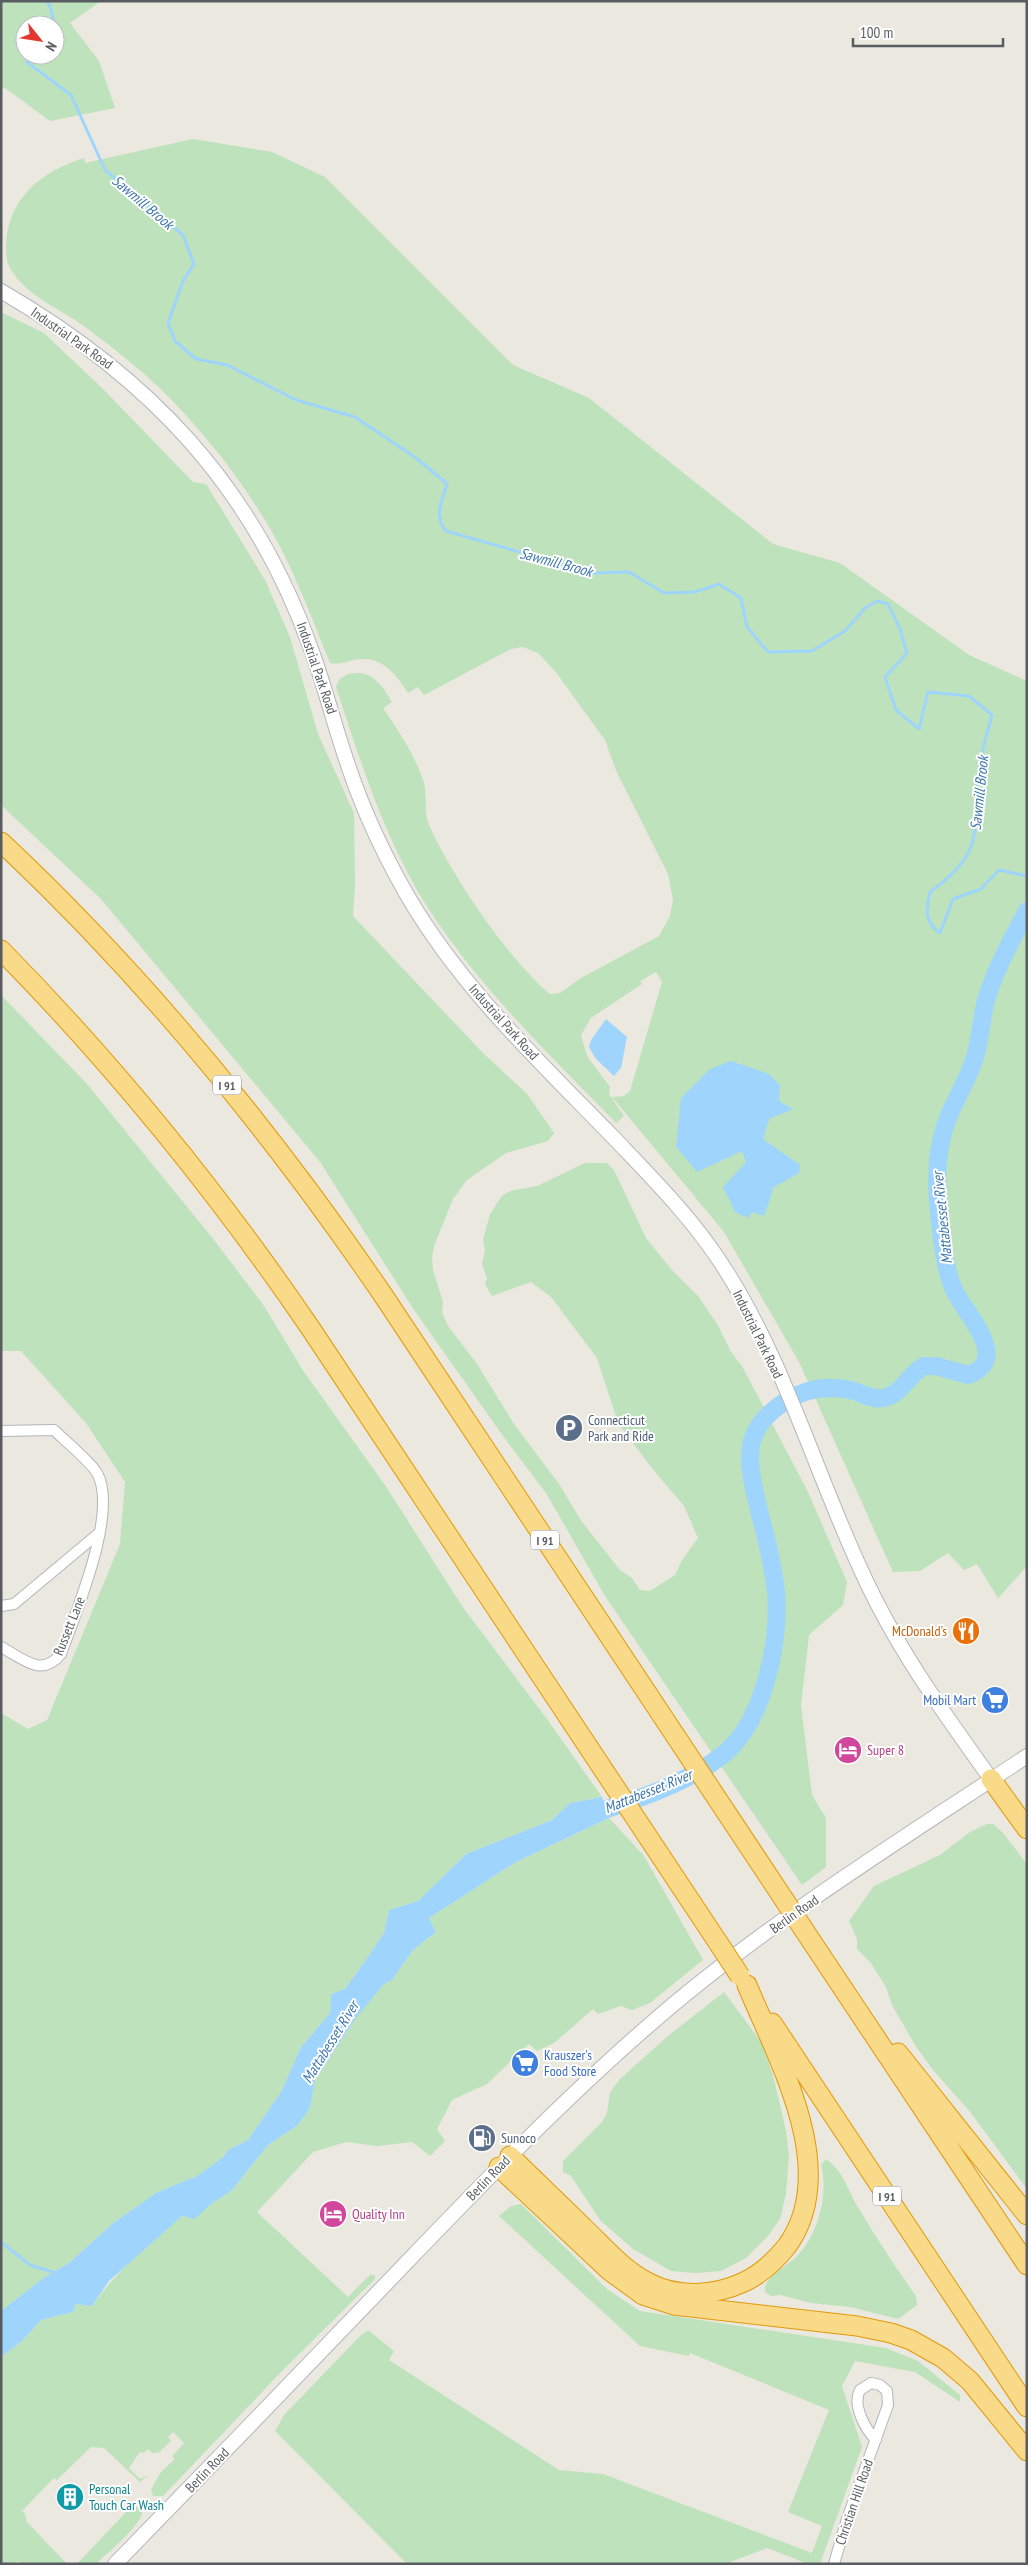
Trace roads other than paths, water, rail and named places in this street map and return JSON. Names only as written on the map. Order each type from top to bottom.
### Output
[{"type":"highway","name":"I 91","points":[[1,842],[84,924],[159,1004],[229,1088],[307,1188],[383,1295],[1027,2265]]},
{"type":"highway","name":"I 91","points":[[1,950],[50,1000],[131,1092],[238,1225],[311,1329],[1027,2407]]},
{"type":"highway","points":[[991,1780],[1027,1829]]},
{"type":"highway","points":[[504,2162],[621,2264],[656,2287],[682,2293],[712,2292],[742,2283],[762,2271],[784,2249],[799,2223],[806,2194],[806,2159],[802,2125],[790,2085],[744,1981]]},
{"type":"highway","points":[[849,1998],[924,2084],[1027,2214]]},
{"type":"highway","points":[[504,2162],[610,2271],[643,2295],[674,2304],[864,2327],[911,2340],[943,2358],[970,2381],[1027,2451]]},
{"type":"street","name":"Industrial Park Road","points":[[1,291],[66,331],[138,387],[169,417],[228,488],[254,526],[297,610],[359,797],[390,863],[412,903],[447,956],[493,1013],[654,1180],[695,1227],[740,1294],[777,1371],[860,1568],[886,1620],[922,1680],[991,1780]]},
{"type":"street","name":"Russett Lane","points":[[1,1431],[54,1430],[98,1473],[103,1498],[96,1554],[61,1654],[52,1665],[39,1667],[1,1647]]},
{"type":"street","points":[[1,1606],[14,1604],[99,1533]]},
{"type":"street","name":"Berlin Road","points":[[115,2564],[504,2162],[607,2062],[701,1982],[818,1897],[1027,1756]]},
{"type":"street","name":"Christian Hill Road","points":[[834,2564],[847,2519],[876,2440],[889,2400],[884,2388],[872,2383],[863,2386],[857,2399],[867,2427],[876,2440]]},
{"type":"water","points":[[606,1019],[627,1037],[621,1068],[614,1076],[596,1059],[589,1047],[591,1040]]},
{"type":"water","points":[[731,1061],[769,1074],[780,1085],[779,1101],[793,1109],[769,1119],[763,1139],[800,1165],[799,1173],[774,1187],[764,1216],[752,1212],[748,1218],[735,1212],[723,1187],[746,1162],[742,1151],[697,1172],[676,1147],[681,1098],[710,1069]]},
{"type":"water","points":[[602,1797],[609,1818],[516,1862],[429,1918],[436,1932],[413,1950],[392,1980],[383,1985],[356,2018],[315,2080],[310,2108],[298,2125],[268,2145],[232,2190],[211,2204],[195,2219],[182,2216],[109,2281],[92,2306],[76,2304],[73,2312],[41,2320],[22,2341],[1,2357],[1,2311],[42,2279],[69,2263],[112,2224],[156,2193],[194,2177],[196,2181],[182,2186],[186,2193],[197,2189],[207,2181],[228,2150],[248,2140],[281,2092],[301,2047],[330,2013],[331,1994],[345,1989],[384,1933],[389,1910],[418,1901],[466,1854],[552,1820],[570,1803]]},
{"type":"waterway","name":"Sawmill Brook","points":[[46,1],[50,6],[52,15]]},
{"type":"waterway","name":"Sawmill Brook","points":[[31,65],[71,95],[105,170],[183,235],[194,264],[183,281],[168,323],[175,341],[196,359],[227,365],[296,400],[355,417],[416,458],[447,484],[439,514],[442,526],[446,531],[593,573],[629,572],[664,593],[695,592],[719,584],[741,598],[747,627],[768,652],[812,651],[845,631],[865,608],[877,601],[888,604],[900,629],[907,653],[885,677],[896,710],[919,729],[928,692],[969,696],[992,715],[979,767],[973,841],[960,865],[948,878],[930,892],[927,910],[931,924],[940,933],[953,899],[981,889],[999,870],[1027,876]]},
{"type":"waterway","name":"Mattabesset River","points":[[585,1816],[658,1791],[693,1774],[725,1753],[739,1739],[750,1721],[767,1679],[772,1656],[777,1612],[773,1573],[750,1465],[752,1440],[765,1418],[784,1402],[795,1396],[817,1389],[841,1389],[883,1398],[895,1393],[924,1366],[936,1366],[968,1375],[981,1368],[986,1358],[986,1347],[981,1335],[954,1290],[948,1271],[939,1210],[937,1168],[945,1126],[975,1057],[985,1004],[991,986],[1005,953],[1027,911]]},
{"type":"waterway","name":"Mattabesset River","points":[[172,2205],[228,2165]]},
{"type":"waterway","points":[[1,2242],[30,2265],[56,2273]]},
{"type":"place","name":"Connecticut Park and Ride","points":[[569,1428]]},
{"type":"place","name":"McDonald's","points":[[966,1631]]},
{"type":"place","name":"Mobil Mart","points":[[995,1700]]},
{"type":"place","name":"Super 8","points":[[848,1750]]},
{"type":"place","name":"Krauszer's Food Store","points":[[525,2063]]},
{"type":"place","name":"Sunoco","points":[[482,2138]]},
{"type":"place","name":"Quality Inn","points":[[333,2214]]},
{"type":"place","name":"Personal Touch Car Wash","points":[[70,2497]]}]
